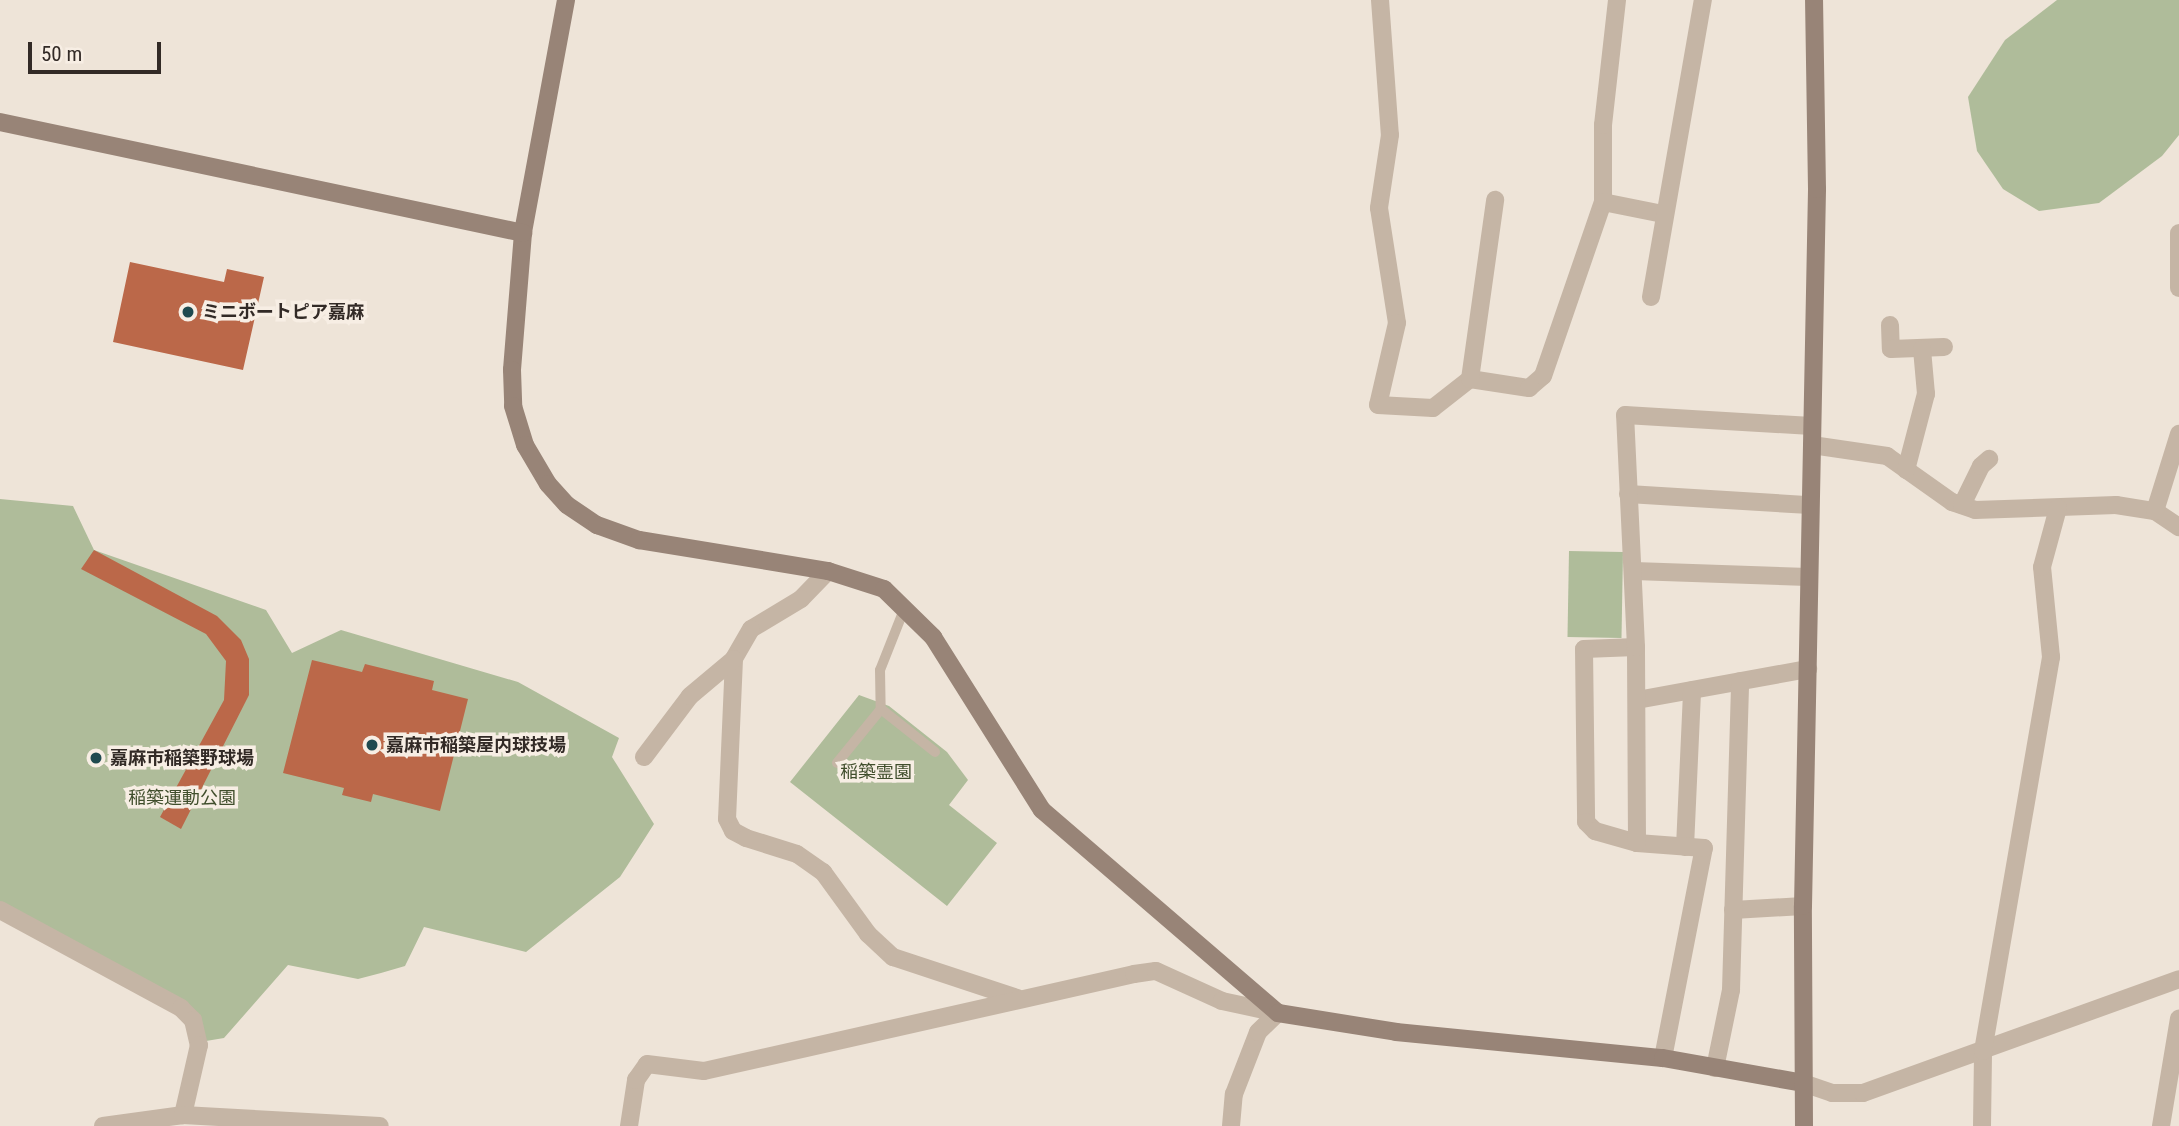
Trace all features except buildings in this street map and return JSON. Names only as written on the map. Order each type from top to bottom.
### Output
[{"type":"street","points":[[566,0],[523,233],[513,406],[525,445],[548,484],[597,525],[639,540],[828,571],[884,589],[933,637],[1042,810],[1278,1013]]},
{"type":"street","points":[[1380,0],[1390,135],[1379,208],[1397,324],[1378,405],[1433,408],[1470,379],[1495,200]]},
{"type":"street","points":[[1470,379],[1529,388],[1537,385],[1603,202],[1603,125],[1616,0]]},
{"type":"street","points":[[1650,297],[1703,0]]},
{"type":"street","points":[[1804,1126],[1803,905],[1817,189],[1814,0]]},
{"type":"street","points":[[0,122],[523,233]]},
{"type":"street","points":[[1603,202],[1663,214]]},
{"type":"street","points":[[2179,233],[2179,288]]},
{"type":"street","points":[[1890,326],[1891,349],[1944,347]]},
{"type":"street","points":[[1906,470],[1926,394],[1922,349]]},
{"type":"street","points":[[1637,843],[1634,570],[1625,415],[1812,426]]},
{"type":"street","points":[[2155,511],[2179,433]]},
{"type":"street","points":[[1812,445],[1868,450],[1975,510],[2116,505],[2155,511],[2179,527]]},
{"type":"street","points":[[1962,505],[1980,466],[1989,459]]},
{"type":"street","points":[[1628,494],[1810,505]]},
{"type":"street","points":[[1982,1126],[1983,1051],[2051,657],[2042,567],[2058,508]]},
{"type":"street","points":[[1634,570],[1808,577]]},
{"type":"street","points":[[644,757],[690,696],[734,659],[751,629],[801,599],[828,571]]},
{"type":"street","points":[[1636,647],[1584,649],[1586,822],[1595,831],[1637,843],[1735,848]]},
{"type":"street","points":[[734,659],[727,819],[733,831],[797,854],[823,872],[868,934],[893,957],[1020,999]]},
{"type":"street","points":[[1637,700],[1808,669]]},
{"type":"street","points":[[1715,1068],[1731,990],[1740,681]]},
{"type":"street","points":[[1685,847],[1692,690]]},
{"type":"street","points":[[1663,1058],[1704,848]]},
{"type":"street","points":[[1733,910],[1803,905]]},
{"type":"street","points":[[0,910],[181,1008],[193,1020],[199,1045],[183,1115]]},
{"type":"street","points":[[629,1126],[636,1080],[647,1064],[704,1071],[1156,971],[1222,1001],[1278,1013],[1396,1032],[1663,1058],[1803,1083],[1832,1093],[1863,1093],[2179,979]]},
{"type":"street","points":[[1231,1126],[1234,1094],[1258,1032],[1278,1013]]},
{"type":"street","points":[[2161,1126],[2179,1018]]},
{"type":"street","points":[[103,1126],[183,1115],[380,1126]]},
{"type":"lane","points":[[837,762],[881,709],[880,670],[905,607]]},
{"type":"lane","points":[[881,709],[935,752]]},
{"type":"green space","points":[[2057,0],[2179,0],[2179,135],[2162,156],[2099,203],[2039,211],[2003,189],[1977,151],[1968,97],[2005,40]]},
{"type":"green space","name":"稲築運動公園","points":[[0,499],[73,506],[94,550],[266,610],[292,653],[341,630],[518,682],[619,738],[612,757],[654,824],[620,877],[526,952],[424,927],[405,966],[381,973],[358,979],[288,965],[224,1038],[206,1041],[186,1003],[0,909]]},
{"type":"green space","points":[[1569,551],[1623,552],[1621,638],[1567,637]]},
{"type":"green space","name":"稲築霊園","points":[[859,695],[889,706],[947,752],[968,780],[949,805],[997,843],[947,906],[790,782]]},
{"type":"place","name":"ミニボートピア嘉麻","points":[[188,312]]},
{"type":"place","name":"嘉麻市稲築屋内球技場","points":[[372,745]]},
{"type":"place","name":"嘉麻市稲築野球場","points":[[96,758]]}]
